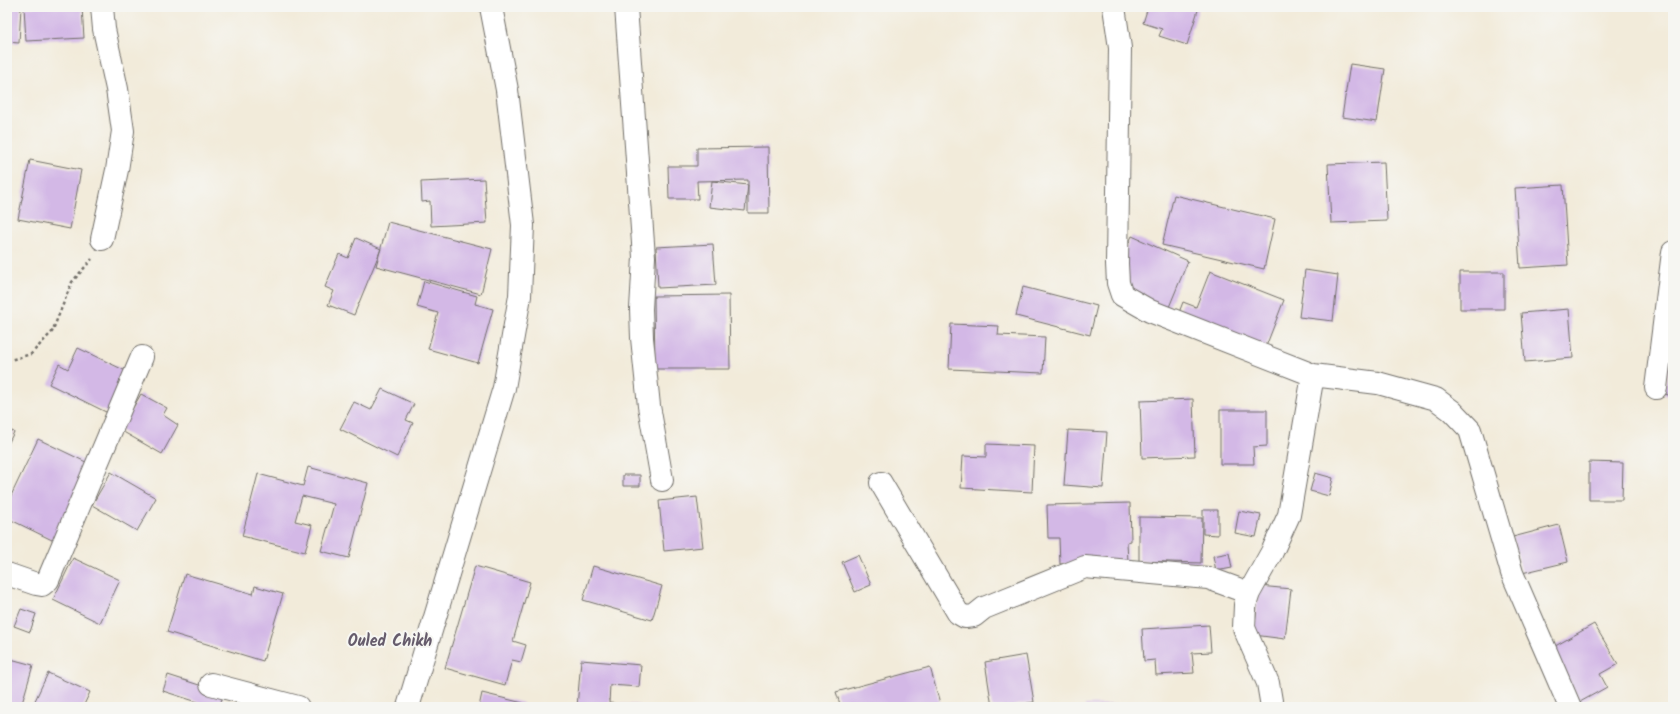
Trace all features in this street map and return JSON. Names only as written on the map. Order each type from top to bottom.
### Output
[{"type":"street","points":[[102,7],[104,29],[116,89],[122,131],[117,170],[102,239]]},
{"type":"street","points":[[408,707],[504,388],[520,296],[523,225],[507,90],[491,7]]},
{"type":"street","points":[[626,7],[644,257],[641,310],[642,338],[649,406],[662,480]]},
{"type":"street","points":[[1114,7],[1120,48],[1116,264],[1118,283],[1122,295],[1150,311],[1313,375],[1378,383],[1436,399],[1452,411],[1470,430],[1512,574],[1570,707]]},
{"type":"street","points":[[1656,388],[1673,252]]},
{"type":"street","points":[[7,574],[42,585],[48,580],[142,357]]},
{"type":"street","points":[[1272,707],[1268,683],[1244,628],[1245,604],[1249,593],[1272,552],[1289,515],[1313,375]]},
{"type":"street","points":[[881,484],[958,613],[965,617],[974,616],[984,608],[1085,566],[1208,578],[1249,593]]},
{"type":"street","points":[[211,684],[298,707]]},
{"type":"path","points":[[7,361],[31,354],[52,332],[72,282],[94,257],[102,239]]},
{"type":"building","points":[[7,7],[21,7],[19,43],[7,42]]},
{"type":"building","points":[[24,7],[82,7],[84,38],[26,41]]},
{"type":"building","points":[[1148,7],[1199,7],[1187,45],[1159,36],[1162,29],[1143,23]]},
{"type":"building","points":[[1350,64],[1385,69],[1377,122],[1342,117]]},
{"type":"building","points":[[768,147],[769,213],[748,213],[748,180],[697,181],[698,199],[669,199],[668,166],[697,166],[697,148]]},
{"type":"building","points":[[30,160],[81,170],[70,229],[18,219]]},
{"type":"building","points":[[1384,162],[1387,221],[1331,223],[1328,164]]},
{"type":"building","points":[[484,179],[487,223],[431,226],[430,201],[422,202],[421,182]]},
{"type":"building","points":[[712,181],[748,185],[745,211],[709,207]]},
{"type":"building","points":[[1563,185],[1568,265],[1520,268],[1515,188]]},
{"type":"building","points":[[1174,195],[1275,219],[1264,269],[1162,245]]},
{"type":"building","points":[[388,222],[492,249],[481,294],[376,266]]},
{"type":"building","points":[[1132,236],[1188,261],[1167,312],[1132,296],[1122,257]]},
{"type":"building","points":[[356,238],[381,249],[354,315],[328,305],[334,291],[325,287],[339,254],[348,258]]},
{"type":"building","points":[[713,244],[716,285],[658,288],[656,247]]},
{"type":"building","points":[[1305,270],[1338,275],[1333,321],[1299,317]]},
{"type":"building","points":[[1210,271],[1284,300],[1265,349],[1178,315],[1183,302],[1196,307]]},
{"type":"building","points":[[1460,272],[1504,272],[1504,309],[1460,309]]},
{"type":"building","points":[[424,281],[477,296],[475,304],[493,309],[478,363],[428,349],[438,313],[417,307]]},
{"type":"building","points":[[1023,287],[1097,306],[1090,335],[1016,316]]},
{"type":"building","points":[[729,295],[730,369],[655,369],[654,296]]},
{"type":"building","points":[[1569,309],[1573,358],[1525,362],[1521,313]]},
{"type":"building","points":[[951,324],[999,326],[998,335],[1045,337],[1043,373],[949,369]]},
{"type":"building","points":[[78,348],[128,372],[108,413],[49,384],[59,364],[68,369]]},
{"type":"building","points":[[1673,348],[1673,396],[1664,394]]},
{"type":"building","points":[[382,389],[414,404],[406,420],[413,423],[397,457],[340,429],[354,402],[371,410]]},
{"type":"building","points":[[141,394],[167,408],[163,415],[178,425],[162,454],[120,430]]},
{"type":"building","points":[[1193,399],[1195,456],[1142,458],[1140,401]]},
{"type":"building","points":[[1220,410],[1267,410],[1267,446],[1253,447],[1254,464],[1220,464]]},
{"type":"building","points":[[7,429],[14,432],[7,446]]},
{"type":"building","points":[[1068,430],[1107,432],[1103,488],[1064,485]]},
{"type":"building","points":[[38,439],[90,464],[54,541],[7,518],[7,504]]},
{"type":"building","points":[[986,444],[1034,446],[1032,492],[961,488],[963,456],[986,457]]},
{"type":"building","points":[[1589,462],[1623,463],[1622,500],[1589,500]]},
{"type":"building","points":[[308,467],[368,483],[349,558],[321,551],[334,504],[302,496],[295,521],[312,525],[305,552],[242,536],[258,474],[303,486]]},
{"type":"building","points":[[111,472],[156,498],[137,531],[92,505]]},
{"type":"building","points":[[1315,473],[1333,478],[1329,496],[1310,491]]},
{"type":"building","points":[[623,475],[640,475],[640,486],[623,486]]},
{"type":"building","points":[[697,497],[703,547],[664,551],[659,501]]},
{"type":"building","points":[[1130,503],[1131,541],[1127,542],[1128,562],[1060,564],[1059,538],[1048,538],[1047,505]]},
{"type":"building","points":[[1203,510],[1218,510],[1218,535],[1203,534]]},
{"type":"building","points":[[1239,511],[1261,515],[1256,537],[1235,533]]},
{"type":"building","points":[[1139,517],[1202,518],[1201,563],[1139,561]]},
{"type":"building","points":[[1559,525],[1568,562],[1522,573],[1513,537]]},
{"type":"building","points":[[1229,553],[1232,568],[1216,571],[1213,556]]},
{"type":"building","points":[[858,555],[871,585],[855,592],[842,562]]},
{"type":"building","points":[[73,558],[120,580],[100,623],[53,600]]},
{"type":"building","points":[[475,566],[530,582],[513,641],[526,645],[521,662],[512,660],[505,685],[445,668]]},
{"type":"building","points":[[593,566],[662,586],[652,620],[583,600]]},
{"type":"building","points":[[185,574],[253,594],[255,586],[283,594],[263,661],[167,632]]},
{"type":"building","points":[[1259,586],[1291,589],[1285,639],[1254,635]]},
{"type":"building","points":[[21,609],[36,614],[30,632],[14,626]]},
{"type":"building","points":[[1594,624],[1618,664],[1600,674],[1607,687],[1580,702],[1550,649]]},
{"type":"building","points":[[1209,625],[1211,652],[1192,653],[1194,673],[1156,675],[1155,660],[1144,661],[1142,629]]},
{"type":"building","points":[[1026,655],[1034,702],[1006,707],[992,707],[985,662]]},
{"type":"building","points":[[7,658],[33,665],[21,707],[7,707]]},
{"type":"building","points":[[581,660],[641,665],[639,687],[610,685],[609,703],[639,705],[639,707],[577,707]]},
{"type":"building","points":[[930,667],[941,707],[841,707],[836,692]]},
{"type":"building","points":[[48,673],[90,692],[83,707],[32,707]]},
{"type":"building","points":[[168,675],[224,693],[219,707],[213,707],[163,691]]},
{"type":"building","points":[[482,693],[523,703],[522,707],[479,707]]},
{"type":"building","points":[[1134,704],[1134,707],[1085,707],[1085,705]]},
{"type":"district","name":"Ouled Chikh","points":[[390,641]]}]
